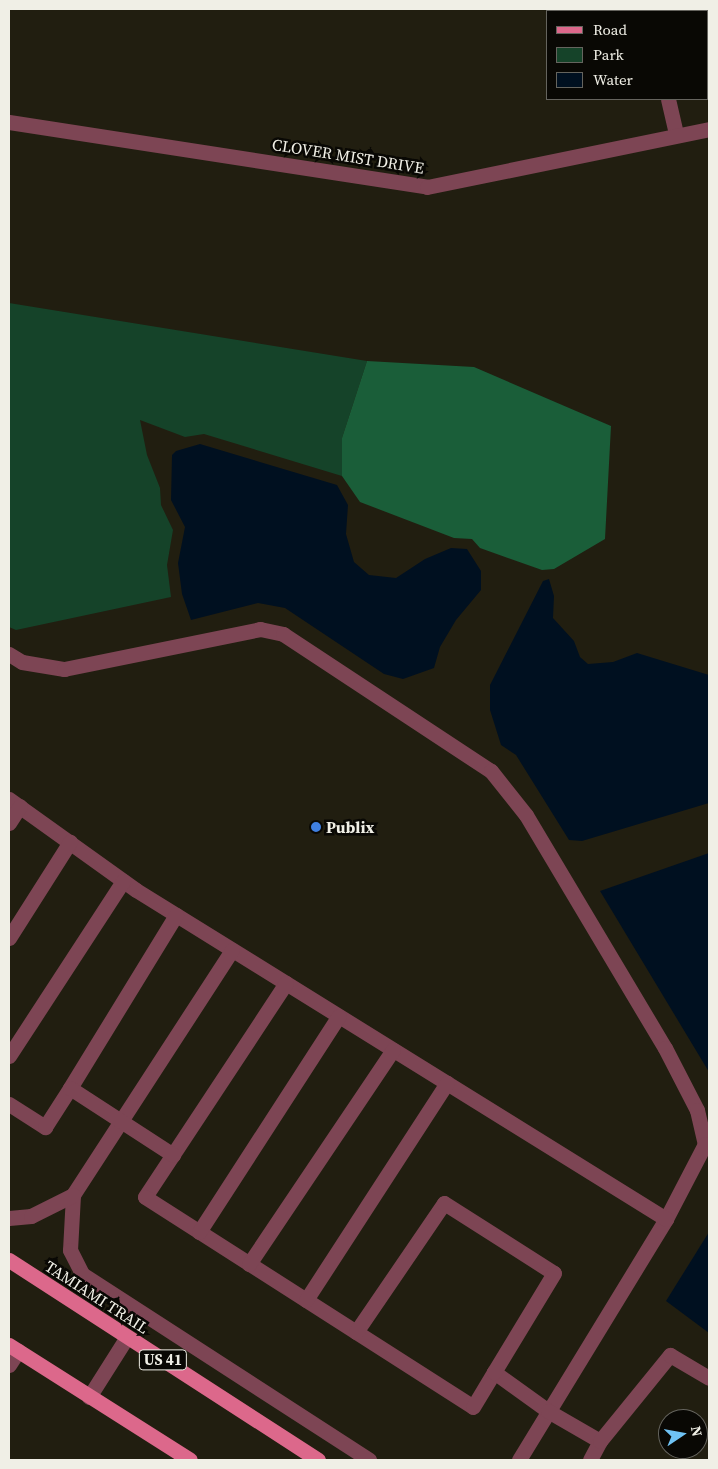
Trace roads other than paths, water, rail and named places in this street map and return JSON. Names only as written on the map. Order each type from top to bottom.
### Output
[{"type":"main road","name":"TAMIAMI TRAIL","points":[[9,1260],[318,1460]]},
{"type":"main road","points":[[14,1348],[190,1460]]},
{"type":"street","points":[[668,100],[676,135]]},
{"type":"street","name":"CLOVER MIST DRIVE","points":[[9,122],[427,187],[709,129]]},
{"type":"street","points":[[9,654],[22,662],[64,669],[260,629],[283,634],[491,771],[526,815],[666,1048],[697,1110],[705,1144],[666,1219],[519,1460]]},
{"type":"street","points":[[9,823],[14,802],[123,881],[176,915],[666,1219]]},
{"type":"street","points":[[9,938],[70,842]]},
{"type":"street","points":[[9,1056],[123,881]]},
{"type":"street","points":[[9,1104],[45,1127],[176,915]]},
{"type":"street","points":[[232,950],[73,1195],[70,1250],[82,1274],[369,1460]]},
{"type":"street","points":[[286,983],[145,1197],[473,1407],[554,1273],[444,1203],[356,1332]]},
{"type":"street","points":[[199,1232],[339,1016]]},
{"type":"street","points":[[249,1264],[393,1050]]},
{"type":"street","points":[[306,1300],[446,1083]]},
{"type":"street","points":[[70,1088],[173,1155]]},
{"type":"street","points":[[9,1218],[31,1216],[73,1195]]},
{"type":"street","points":[[89,1397],[127,1337]]},
{"type":"street","points":[[9,1365],[14,1348]]},
{"type":"street","points":[[590,1460],[600,1441],[670,1355],[709,1378]]},
{"type":"street","points":[[494,1372],[548,1411],[600,1441]]},
{"type":"water","points":[[200,444],[337,485],[348,505],[346,534],[354,562],[369,575],[396,578],[425,559],[451,548],[467,549],[481,571],[481,590],[456,620],[440,647],[434,668],[403,679],[384,674],[285,608],[258,603],[191,620],[182,594],[178,563],[185,527],[171,500],[172,455],[176,451]]},
{"type":"water","points":[[549,579],[554,596],[553,618],[574,641],[580,657],[588,664],[613,662],[637,653],[709,675],[709,803],[582,841],[569,840],[516,755],[501,745],[490,710],[490,685],[543,581]]},
{"type":"water","points":[[709,853],[709,1072],[600,891]]},
{"type":"water","points":[[709,1232],[709,1333],[666,1301]]},
{"type":"place","name":"Publix","points":[[316,827]]}]
